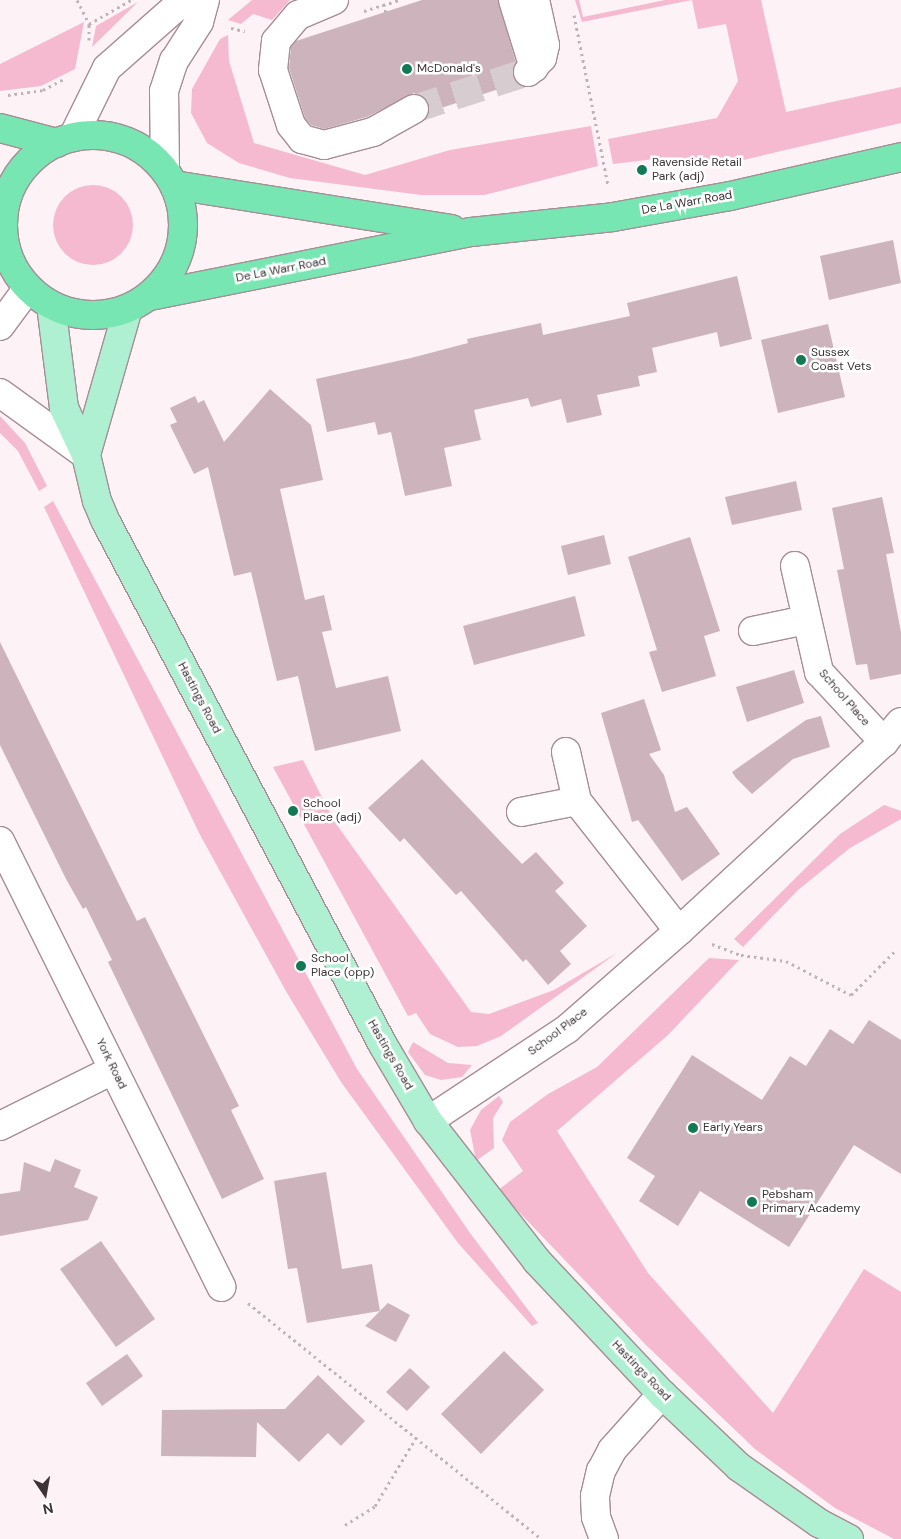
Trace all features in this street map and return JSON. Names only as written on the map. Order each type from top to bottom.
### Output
[{"type":"highway","points":[[0,128],[65,140],[98,136],[124,140],[146,152],[170,177],[183,214],[182,245],[170,273],[139,302]]},
{"type":"highway","points":[[51,305],[28,288],[6,261],[4,237],[5,208],[21,174],[33,159],[65,140]]},
{"type":"highway","name":"De La Warr Road","points":[[51,305],[89,315],[139,302],[471,232],[613,217],[730,196],[901,157]]},
{"type":"highway","name":"De La Warr Road","points":[[170,177],[471,232]]},
{"type":"main road","name":"Hastings Road","points":[[86,455],[139,302]]},
{"type":"main road","name":"Hastings Road","points":[[51,305],[64,408],[86,455],[97,501],[105,520],[383,1045],[428,1121],[537,1261],[662,1394],[739,1467],[819,1524],[849,1539]]},
{"type":"street","points":[[65,140],[107,68],[175,8],[191,0]]},
{"type":"street","points":[[170,177],[164,92],[174,61],[199,22],[205,0]]},
{"type":"street","points":[[514,0],[531,70],[546,46],[535,0]]},
{"type":"street","points":[[322,2],[298,15],[284,29],[276,41],[273,56],[274,70],[291,125],[302,139],[324,145],[356,138],[373,132],[414,109]]},
{"type":"street","points":[[0,326],[28,288]]},
{"type":"street","points":[[0,393],[86,455]]},
{"type":"street","name":"School Place","points":[[795,566],[819,672],[884,742]]},
{"type":"street","points":[[754,631],[806,620]]},
{"type":"street","name":"School Place","points":[[428,1121],[567,1029],[679,931],[884,742],[901,722]]},
{"type":"street","points":[[566,752],[576,801],[679,931]]},
{"type":"street","points":[[521,812],[576,801]]},
{"type":"street","name":"York Road","points":[[0,841],[221,1287]]},
{"type":"street","points":[[0,1126],[114,1070]]},
{"type":"street","points":[[604,1539],[596,1517],[595,1496],[601,1471],[612,1450],[662,1394]]},
{"type":"path","points":[[77,0],[89,24],[132,0]]},
{"type":"path","points":[[386,12],[383,5],[399,0]]},
{"type":"path","points":[[572,7],[604,165]]},
{"type":"path","points":[[2,95],[43,90],[69,76]]},
{"type":"path","points":[[679,931],[741,955],[786,961],[851,995],[894,952]]},
{"type":"path","points":[[221,1287],[261,1310],[542,1539]]},
{"type":"path","points":[[345,1525],[375,1506],[417,1436]]},
{"type":"shaded area","points":[[252,0],[290,0],[272,20],[253,14],[241,24],[228,20]]},
{"type":"shaded area","points":[[575,0],[579,0],[583,17],[665,0],[692,0],[582,22]]},
{"type":"shaded area","points":[[692,0],[761,0],[786,112],[901,87],[901,123],[739,161],[663,158],[613,164],[608,139],[717,118],[738,81],[726,24],[698,29]]},
{"type":"shaded area","points":[[138,2],[92,47],[96,26]]},
{"type":"shaded area","points":[[84,22],[75,69],[41,86],[0,91],[0,64]]},
{"type":"shaded area","points":[[228,35],[229,61],[254,143],[365,175],[450,150],[591,126],[598,166],[484,195],[421,195],[290,178],[239,163],[207,143],[191,113],[192,89],[220,39]]},
{"type":"shaded area","points":[[93,185],[108,188],[121,197],[130,210],[133,225],[130,240],[121,253],[108,262],[93,265],[78,262],[65,253],[56,240],[53,225],[56,210],[65,197],[78,188]]},
{"type":"shaded area","points":[[0,416],[25,443],[47,486],[39,491],[18,451],[0,433]]},
{"type":"shaded area","points":[[53,501],[357,1069],[470,1233],[538,1323],[532,1326],[458,1243],[341,1082],[287,993],[199,833],[44,507]]},
{"type":"shaded area","points":[[303,760],[334,821],[471,1012],[489,1014],[554,990],[617,953],[501,1036],[477,1046],[458,1047],[430,1034],[416,1013],[408,1016],[273,767]]},
{"type":"shaded area","points":[[884,805],[901,811],[901,819],[850,848],[798,890],[743,947],[734,939],[840,834]]},
{"type":"shaded area","points":[[709,958],[739,960],[668,1035],[557,1131],[648,1273],[773,1413],[864,1269],[901,1292],[901,1539],[894,1539],[835,1508],[755,1449],[646,1345],[498,1190],[523,1171],[502,1140],[510,1122],[548,1094],[597,1067]]},
{"type":"shaded area","points":[[413,1042],[448,1063],[472,1065],[462,1077],[441,1080],[425,1075],[408,1052]]},
{"type":"shaded area","points":[[499,1096],[503,1102],[493,1118],[494,1148],[476,1161],[470,1130],[481,1110]]},
{"type":"building","name":"McDonald's","points":[[422,0],[498,0],[516,63],[513,76],[517,83],[429,112],[427,101],[414,93],[367,117],[324,129],[311,125],[305,118],[289,68],[291,47],[296,41]]},
{"type":"building","points":[[893,240],[901,283],[829,300],[820,256]]},
{"type":"building","points":[[737,276],[752,339],[720,347],[717,332],[652,348],[657,372],[638,376],[640,386],[597,395],[602,415],[567,423],[561,399],[531,407],[528,398],[474,410],[481,440],[444,448],[452,486],[405,496],[391,432],[378,435],[375,422],[327,432],[316,379],[411,358],[468,343],[467,339],[541,323],[543,335],[630,316],[627,303]]},
{"type":"building","name":"Sussex Coast Vets","points":[[828,324],[845,397],[778,413],[761,340]]},
{"type":"building","points":[[270,389],[311,425],[323,480],[280,489],[305,600],[324,595],[332,630],[322,632],[336,688],[388,676],[401,731],[315,751],[298,676],[277,681],[251,572],[234,576],[208,467],[194,474],[170,425],[177,422],[170,408],[195,396],[198,403],[204,400],[224,442]]},
{"type":"building","points":[[796,481],[802,510],[732,525],[725,497]]},
{"type":"building","points":[[882,497],[894,553],[886,554],[901,632],[901,674],[870,680],[867,664],[856,665],[837,570],[844,569],[832,508]]},
{"type":"building","points":[[604,535],[611,564],[568,575],[561,546]]},
{"type":"building","points":[[690,537],[720,631],[704,636],[716,676],[662,692],[649,652],[657,650],[628,557]]},
{"type":"building","points":[[575,596],[585,636],[474,665],[463,626]]},
{"type":"building","points":[[0,642],[137,921],[145,917],[239,1106],[231,1110],[264,1179],[222,1199],[108,962],[112,960],[86,907],[83,909],[66,879],[0,745]]},
{"type":"building","points":[[794,670],[804,703],[747,722],[736,687]]},
{"type":"building","points":[[644,699],[661,750],[649,754],[664,775],[675,812],[687,807],[720,854],[682,881],[638,820],[632,822],[601,713]]},
{"type":"building","points":[[821,716],[830,747],[793,759],[752,794],[736,778],[732,772],[806,720]]},
{"type":"building","points":[[422,759],[522,864],[536,852],[564,883],[555,891],[587,926],[560,951],[571,964],[548,985],[526,959],[523,962],[461,891],[456,895],[404,838],[400,842],[368,808]]},
{"type":"building","points":[[869,1020],[901,1040],[901,1174],[854,1145],[789,1247],[700,1191],[678,1226],[639,1201],[655,1176],[627,1158],[692,1055],[762,1100],[790,1056],[806,1066],[830,1029],[853,1044]]},
{"type":"building","points":[[55,1159],[81,1170],[74,1187],[98,1197],[88,1220],[0,1236],[0,1194],[20,1191],[24,1162],[50,1172]]},
{"type":"building","points":[[326,1172],[342,1269],[372,1264],[380,1311],[307,1323],[297,1268],[288,1269],[274,1181]]},
{"type":"building","points":[[101,1241],[155,1319],[116,1347],[60,1269]]},
{"type":"building","points":[[388,1303],[410,1315],[396,1342],[365,1326]]},
{"type":"building","points":[[504,1351],[544,1390],[481,1454],[441,1414]]},
{"type":"building","points":[[127,1354],[143,1376],[102,1406],[86,1383]]},
{"type":"building","points":[[410,1368],[430,1387],[407,1411],[386,1392]]},
{"type":"building","points":[[318,1375],[365,1421],[341,1446],[328,1433],[299,1462],[257,1422],[256,1457],[161,1456],[162,1410],[285,1409]]},
{"type":"tunnel","points":[[414,109],[528,72]]},
{"type":"place","name":"McDonald's","points":[[407,69]]},
{"type":"place","name":"Ravenside Retail Park (adj)","points":[[642,170]]},
{"type":"place","name":"Sussex Coast Vets","points":[[801,360]]},
{"type":"place","name":"School Place (adj)","points":[[293,811]]},
{"type":"place","name":"School Place (opp)","points":[[301,966]]},
{"type":"place","name":"Early Years","points":[[693,1128]]},
{"type":"place","name":"Pebsham Primary Academy","points":[[752,1202]]}]
